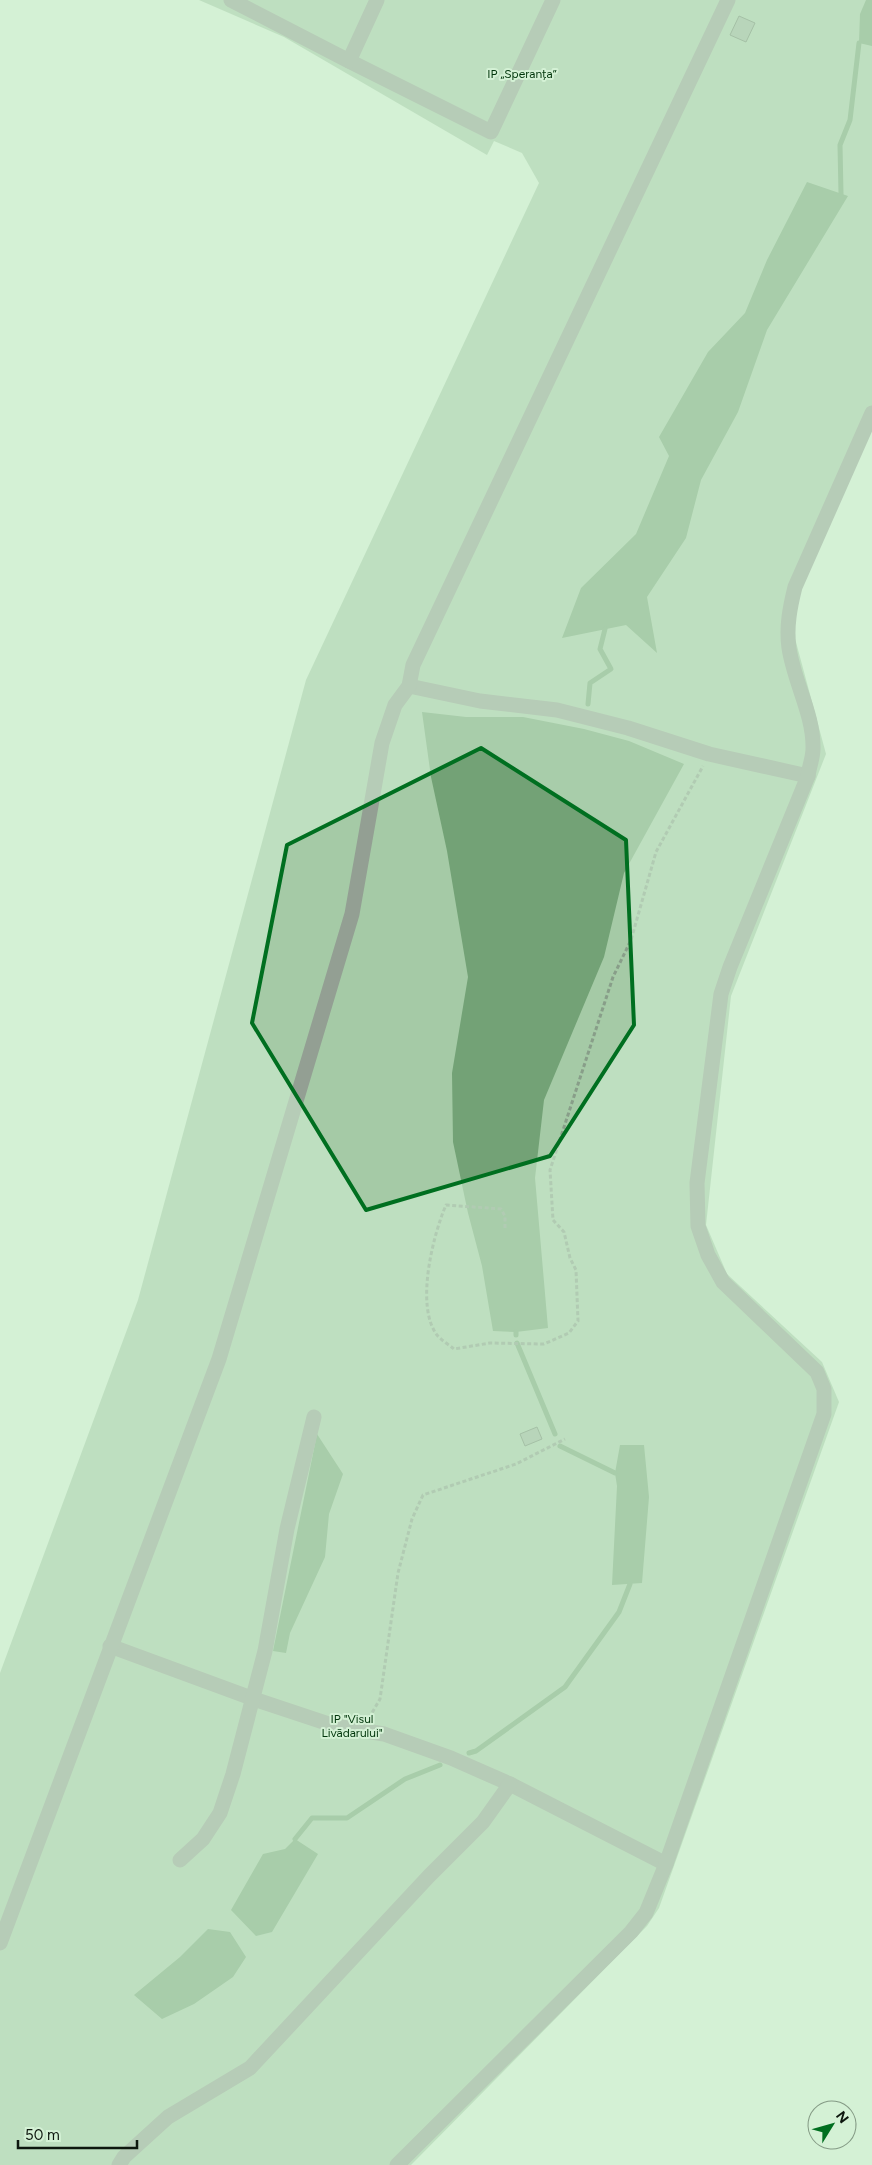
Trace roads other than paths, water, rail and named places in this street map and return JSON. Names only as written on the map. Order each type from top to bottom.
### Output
[{"type":"street","points":[[231,0],[349,62],[492,132],[553,0]]},
{"type":"street","points":[[349,62],[377,0]]},
{"type":"street","points":[[0,1943],[219,1359],[352,914],[382,743],[395,705],[409,686],[413,665],[728,0]]},
{"type":"street","points":[[397,2165],[631,1932],[646,1913],[666,1864],[824,1414],[824,1389],[816,1372],[722,1282],[708,1255],[698,1226],[697,1183],[721,994],[730,967],[808,776],[813,750],[812,726],[795,679],[789,646],[789,612],[796,587],[872,414]]},
{"type":"street","points":[[409,686],[480,701],[557,710],[628,728],[709,754],[808,776]]},
{"type":"street","points":[[180,1860],[203,1839],[220,1813],[234,1774],[265,1651],[288,1529],[314,1417]]},
{"type":"street","points":[[110,1646],[254,1699],[335,1726],[384,1734],[451,1758],[510,1784],[666,1864]]},
{"type":"street","points":[[119,2165],[124,2157],[168,2117],[250,2068],[429,1876],[483,1822],[510,1784]]},
{"type":"waterway","points":[[841,194],[840,145],[850,120],[859,43]]},
{"type":"waterway","points":[[588,704],[590,683],[611,669],[600,649],[605,629]]},
{"type":"waterway","points":[[517,1343],[555,1434]]},
{"type":"waterway","points":[[560,1446],[615,1473]]},
{"type":"waterway","points":[[469,1753],[476,1751],[565,1687],[619,1612],[630,1584]]},
{"type":"waterway","points":[[295,1839],[312,1818],[347,1818],[405,1779],[440,1765]]},
{"type":"park label","name":"IP „Speranța”","points":[[522,74]]},
{"type":"park label","name":"IP \"Visul Livădarului\"","points":[[352,1726]]}]
